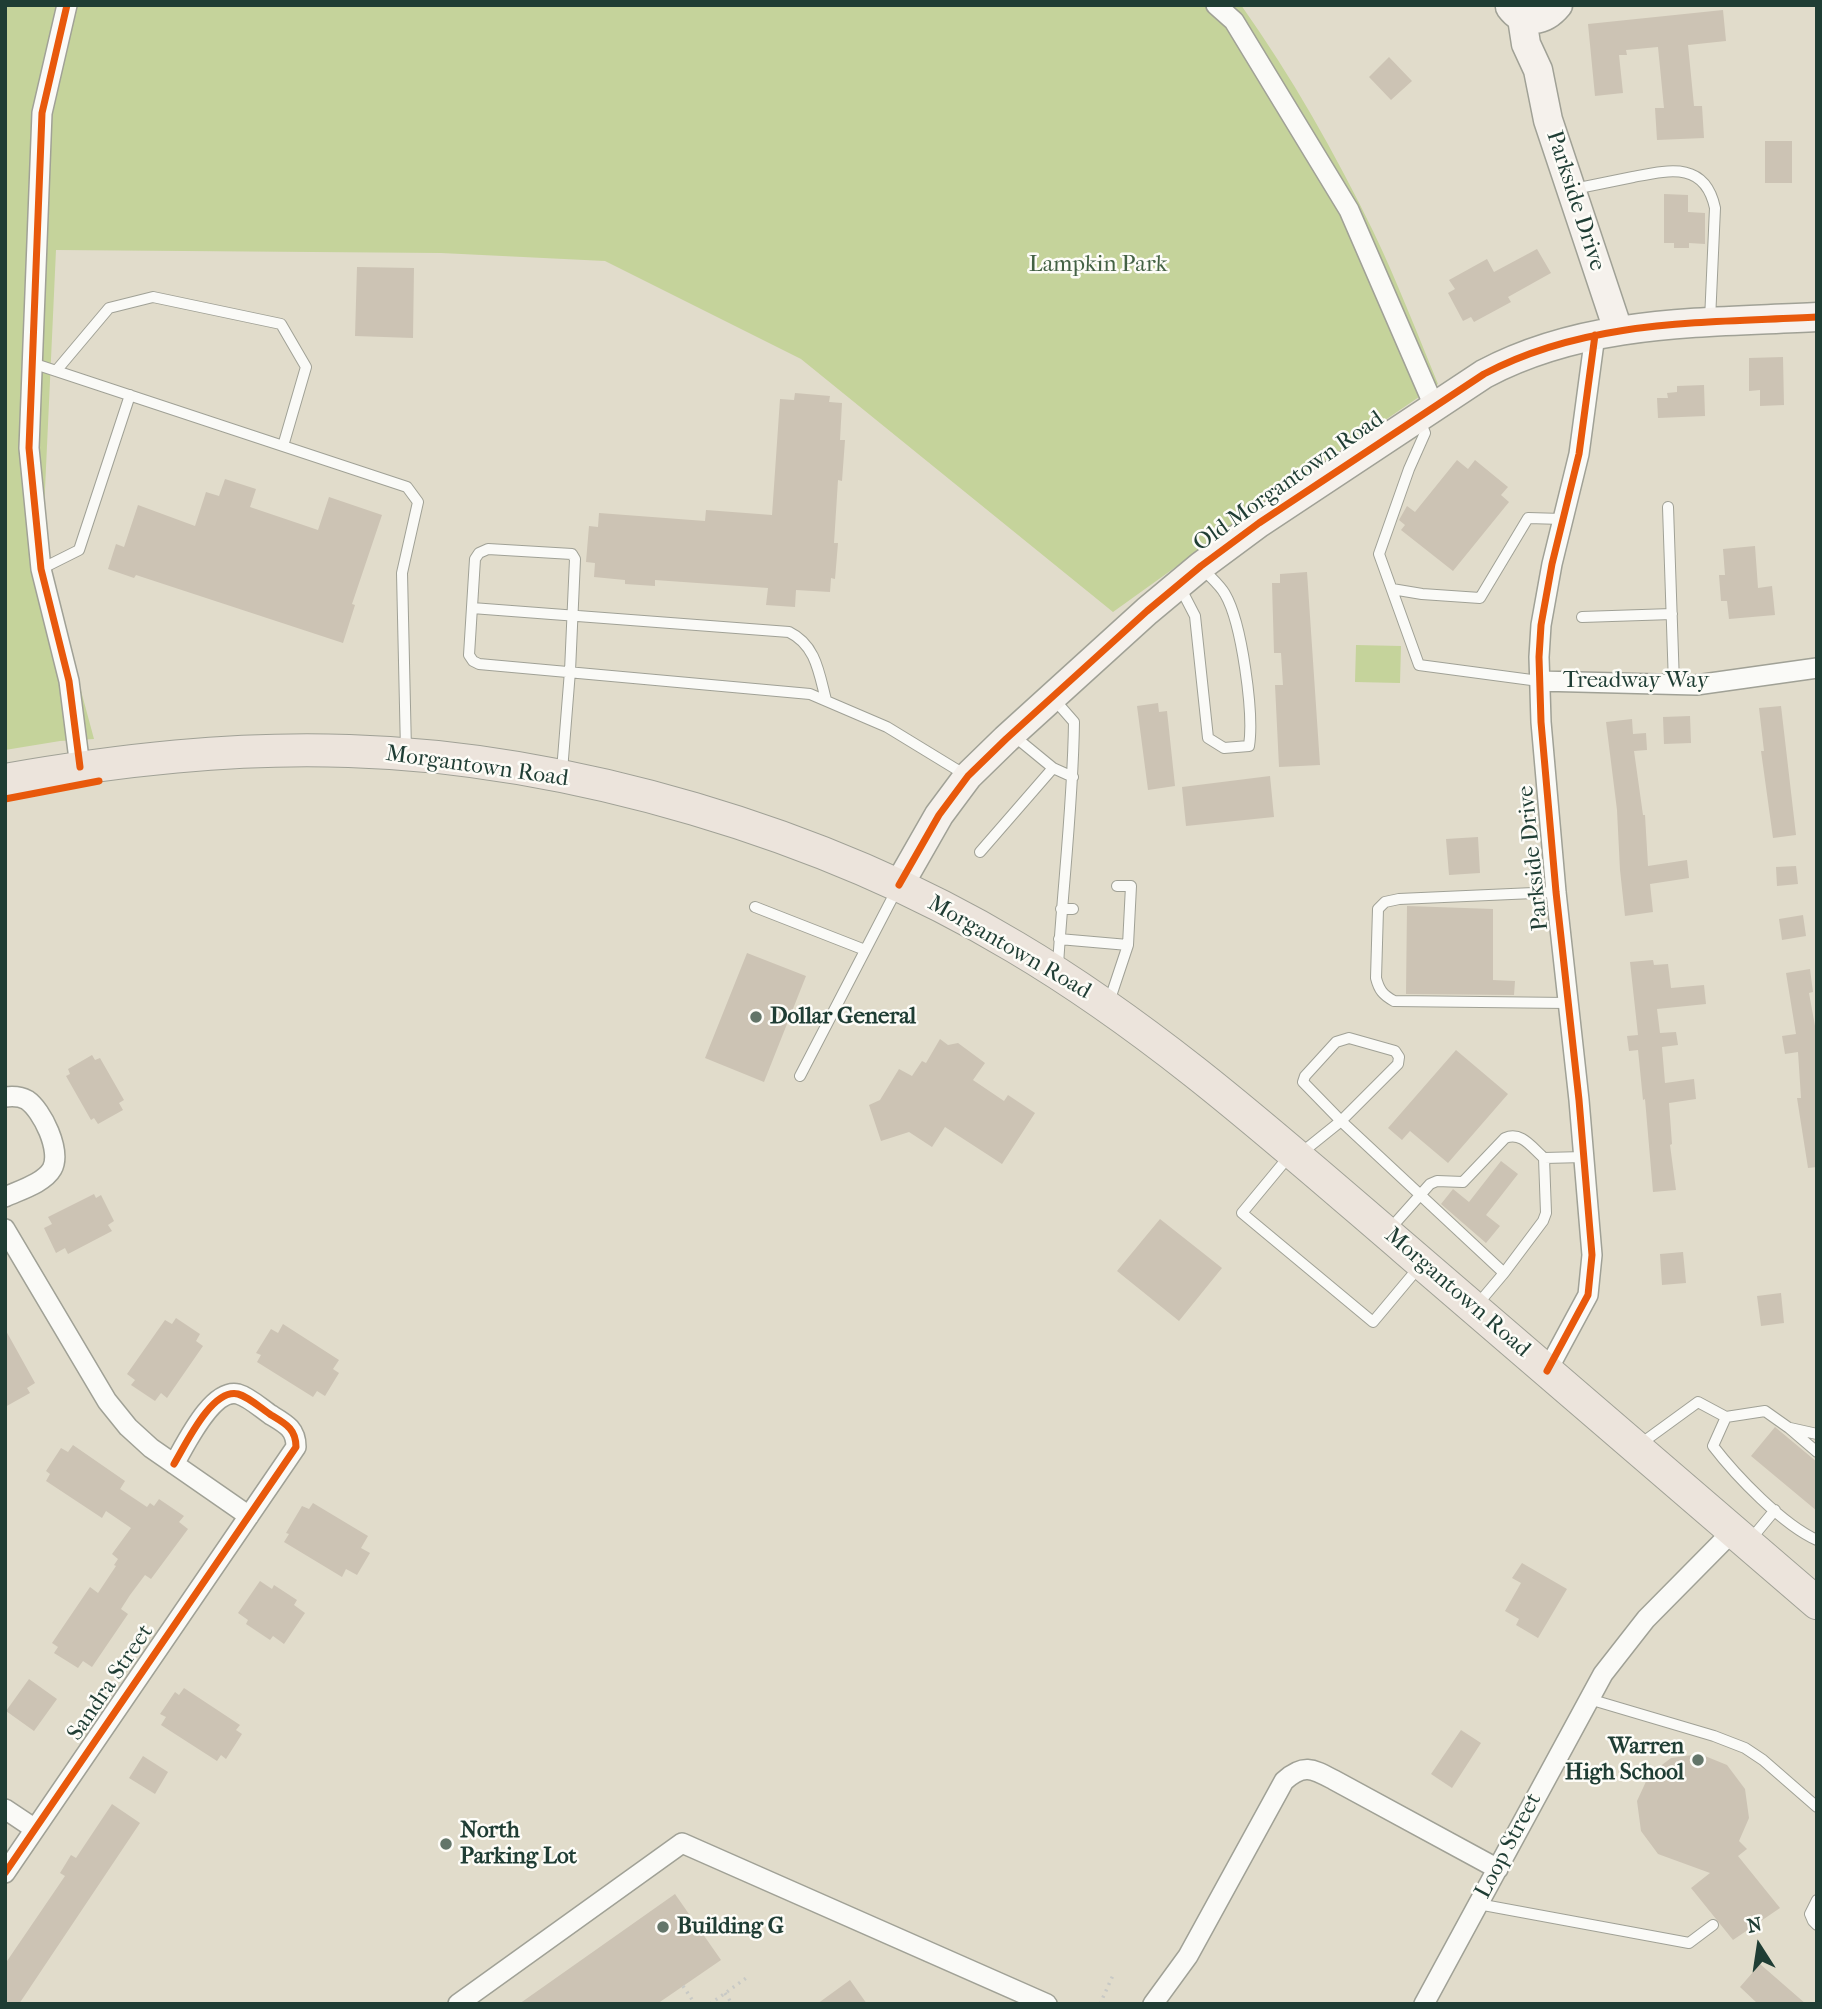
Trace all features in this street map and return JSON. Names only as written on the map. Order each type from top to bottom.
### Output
[{"type":"main road","name":"Morgantown Road","points":[[5,780],[138,759],[244,751],[354,751],[462,760],[561,777],[656,799],[806,846],[898,885],[1011,944],[1107,1006],[1176,1057],[1295,1155],[1817,1603]]},
{"type":"street","points":[[68,5],[42,113],[29,448],[41,569],[69,681],[79,767]]},
{"type":"street","points":[[1216,5],[1234,21],[1349,209],[1426,412]]},
{"type":"street","name":"Parkside Drive","points":[[1533,12],[1543,45],[1538,69],[1548,120],[1571,190],[1606,333],[1562,519],[1541,625],[1539,681],[1556,892],[1592,1255],[1591,1282],[1583,1307],[1547,1371]]},
{"type":"street","name":"Old Morgantown Road","points":[[898,885],[939,815],[968,776],[1052,696],[1179,584],[1259,523],[1508,361],[1539,349],[1606,333],[1665,323],[1817,317]]},
{"type":"street","name":"Treadway Way","points":[[1539,681],[1696,685],[1817,668]]},
{"type":"street","points":[[5,1097],[25,1099],[34,1106],[56,1150],[51,1171],[44,1178],[5,1197]]},
{"type":"street","points":[[5,1230],[107,1401],[128,1427],[151,1448],[249,1516]]},
{"type":"street","name":"Sandra Street","points":[[5,1873],[296,1447],[296,1437],[292,1428],[240,1395],[229,1394],[218,1399],[209,1408],[174,1464]]},
{"type":"street","name":"Loop Street","points":[[1423,2004],[1588,1699],[1623,1646],[1646,1619],[1740,1537]]},
{"type":"street","points":[[1153,2004],[1191,1950],[1284,1781],[1302,1769],[1314,1769],[1498,1869]]},
{"type":"street","points":[[5,1809],[35,1829]]},
{"type":"street","points":[[458,2004],[682,1843],[1047,2004]]},
{"type":"lane","points":[[1571,190],[1669,170],[1683,171],[1706,185],[1715,208],[1710,321]]},
{"type":"lane","points":[[56,371],[109,308],[153,297],[281,324],[306,367],[282,446]]},
{"type":"lane","points":[[32,363],[407,487],[418,502],[402,573],[407,755]]},
{"type":"lane","points":[[41,569],[79,550],[130,396]]},
{"type":"lane","points":[[1426,412],[1425,433],[1409,469],[1379,554],[1419,665],[1539,681]]},
{"type":"lane","points":[[1668,508],[1674,684]]},
{"type":"lane","points":[[1392,589],[1480,598],[1528,518],[1562,519]]},
{"type":"lane","points":[[561,777],[570,671],[575,559],[572,554],[488,549],[475,559],[469,655],[479,664],[570,671],[789,691],[826,700],[887,727],[968,776]]},
{"type":"lane","points":[[1179,584],[1195,616],[1208,738],[1224,748],[1249,746],[1252,729],[1242,645],[1226,595],[1201,566]]},
{"type":"lane","points":[[472,608],[789,632],[801,638],[808,646],[816,662],[826,700]]},
{"type":"lane","points":[[1582,617],[1672,614]]},
{"type":"lane","points":[[1052,696],[1074,722],[1067,887],[1061,909],[1057,973]]},
{"type":"lane","points":[[1011,734],[1053,768],[1073,777]]},
{"type":"lane","points":[[980,852],[1053,768]]},
{"type":"lane","points":[[800,1076],[898,885]]},
{"type":"lane","points":[[1107,1006],[1128,945],[1131,886],[1117,886]]},
{"type":"lane","points":[[1556,892],[1399,899],[1385,902],[1378,909],[1376,978],[1385,997],[1394,1001],[1568,1003]]},
{"type":"lane","points":[[755,907],[865,950]]},
{"type":"lane","points":[[1118,907],[1131,907]]},
{"type":"lane","points":[[1061,909],[1073,909]]},
{"type":"lane","points":[[1059,939],[1128,945]]},
{"type":"lane","points":[[1422,1264],[1373,1322],[1241,1213],[1295,1155],[1341,1121],[1398,1064],[1399,1057],[1395,1051],[1349,1038],[1343,1039],[1336,1042],[1305,1076],[1303,1082],[1341,1121],[1504,1273]]},
{"type":"lane","points":[[1386,1233],[1437,1181],[1463,1182],[1505,1138],[1512,1135],[1520,1136],[1544,1158],[1584,1157]]},
{"type":"lane","points":[[1474,1308],[1543,1221],[1546,1213],[1544,1158]]},
{"type":"lane","points":[[1636,1447],[1698,1402],[1726,1417],[1765,1411],[1817,1452]]},
{"type":"lane","points":[[1726,1417],[1713,1446],[1732,1471],[1775,1510],[1817,1540]]},
{"type":"lane","points":[[1789,1428],[1817,1434]]},
{"type":"lane","points":[[1740,1537],[1775,1510]]},
{"type":"lane","points":[[1588,1699],[1714,1736],[1745,1748],[1763,1760],[1817,1807]]},
{"type":"lane","points":[[1817,1900],[1810,1913],[1817,1925]]},
{"type":"lane","points":[[1478,1904],[1689,1943],[1713,1925]]},
{"type":"path","points":[[1100,2004],[1114,1973]]},
{"type":"path","points":[[710,2004],[749,1976]]},
{"type":"path","points":[[683,1986],[695,2004]]},
{"type":"path","points":[[725,1993],[732,2004]]},
{"type":"green space","name":"Lampkin Park","points":[[5,5],[1241,5],[1295,88],[1344,173],[1390,269],[1438,384],[1290,485],[1113,612],[801,359],[605,261],[441,253],[56,250],[43,533],[59,609],[94,739],[60,741],[5,750]]},
{"type":"green space","points":[[1356,645],[1401,646],[1400,683],[1355,682]]},
{"type":"building","points":[[1723,10],[1726,41],[1688,45],[1694,106],[1702,106],[1704,138],[1657,140],[1655,108],[1664,108],[1658,47],[1626,50],[1627,55],[1619,55],[1623,93],[1595,96],[1588,24]]},
{"type":"building","points":[[1389,57],[1412,81],[1391,100],[1369,77]]},
{"type":"building","points":[[1765,141],[1792,141],[1792,183],[1765,183]]},
{"type":"building","points":[[1664,194],[1688,195],[1688,212],[1705,213],[1705,244],[1689,243],[1689,248],[1674,248],[1674,243],[1664,243]]},
{"type":"building","points":[[1537,249],[1551,273],[1508,297],[1511,302],[1474,322],[1471,317],[1463,321],[1448,293],[1455,289],[1449,280],[1487,259],[1494,272]]},
{"type":"building","points":[[357,267],[414,268],[413,338],[355,336]]},
{"type":"building","points":[[1783,357],[1784,405],[1760,406],[1760,390],[1749,391],[1749,358]]},
{"type":"building","points":[[1704,385],[1705,416],[1658,418],[1657,398],[1668,398],[1667,393],[1677,392],[1677,386]]},
{"type":"building","points":[[795,393],[830,396],[829,402],[842,403],[840,440],[845,440],[842,481],[838,480],[835,579],[831,578],[830,592],[796,590],[795,607],[766,605],[768,588],[655,580],[655,586],[625,584],[625,580],[594,577],[595,563],[586,562],[589,526],[598,527],[599,513],[705,521],[706,510],[772,515],[780,399],[794,400]]},
{"type":"building","points":[[1457,460],[1468,469],[1475,460],[1508,487],[1501,495],[1509,502],[1453,571],[1401,530],[1405,525],[1399,520],[1407,506],[1415,512]]},
{"type":"building","points":[[225,479],[256,489],[250,507],[318,530],[329,497],[382,515],[352,604],[355,605],[343,643],[136,575],[134,578],[108,569],[116,544],[124,547],[138,505],[195,526],[206,492],[219,496]]},
{"type":"building","points":[[1755,546],[1758,588],[1772,586],[1775,615],[1729,619],[1727,601],[1721,601],[1719,575],[1725,575],[1723,549]]},
{"type":"building","points":[[1307,572],[1320,765],[1279,767],[1275,685],[1283,685],[1281,653],[1274,653],[1272,583],[1280,583],[1280,574]]},
{"type":"building","points":[[1158,703],[1159,712],[1167,711],[1175,786],[1148,790],[1137,706]]},
{"type":"building","points":[[1781,706],[1796,835],[1773,838],[1761,751],[1764,751],[1759,708]]},
{"type":"building","points":[[1690,716],[1691,743],[1664,744],[1663,717]]},
{"type":"building","points":[[1632,719],[1633,734],[1646,733],[1647,750],[1634,751],[1645,815],[1648,866],[1687,860],[1689,878],[1650,884],[1653,912],[1625,916],[1617,810],[1606,722]]},
{"type":"building","points":[[1270,776],[1274,817],[1186,826],[1182,787]]},
{"type":"building","points":[[1478,837],[1480,873],[1449,875],[1446,839]]},
{"type":"building","points":[[1796,866],[1798,884],[1777,886],[1776,867]]},
{"type":"building","points":[[1407,906],[1493,909],[1493,980],[1515,981],[1514,995],[1406,994]]},
{"type":"building","points":[[1803,915],[1806,936],[1782,940],[1779,919]]},
{"type":"building","name":"Dollar General","points":[[747,953],[806,976],[764,1082],[705,1058]]},
{"type":"building","points":[[1653,960],[1654,965],[1668,964],[1671,988],[1704,985],[1706,1004],[1657,1009],[1660,1033],[1676,1032],[1678,1045],[1662,1047],[1665,1083],[1694,1079],[1696,1099],[1669,1103],[1670,1145],[1676,1190],[1653,1192],[1638,1050],[1629,1051],[1627,1036],[1638,1035],[1630,962]]},
{"type":"building","points":[[1810,969],[1813,992],[1809,993],[1817,1037],[1817,1167],[1808,1168],[1797,1098],[1801,1098],[1798,1052],[1785,1054],[1782,1036],[1796,1034],[1786,973]]},
{"type":"building","points":[[940,1039],[948,1045],[958,1043],[985,1063],[973,1080],[1004,1101],[1008,1095],[1035,1113],[1002,1164],[945,1127],[932,1147],[909,1132],[881,1141],[869,1105],[880,1100],[899,1069],[912,1076],[922,1061],[926,1063]]},
{"type":"building","points":[[1456,1050],[1508,1094],[1448,1163],[1410,1131],[1402,1140],[1388,1128]]},
{"type":"building","points":[[92,1055],[95,1060],[100,1058],[124,1100],[119,1103],[123,1110],[98,1124],[94,1118],[91,1120],[66,1076],[70,1074],[68,1069]]},
{"type":"building","points":[[1501,1161],[1518,1174],[1486,1215],[1500,1226],[1486,1243],[1441,1204],[1453,1189],[1469,1202]]},
{"type":"building","points":[[94,1194],[96,1198],[101,1195],[114,1221],[108,1225],[112,1231],[68,1254],[65,1248],[56,1253],[44,1228],[52,1224],[48,1217]]},
{"type":"building","points":[[1160,1219],[1222,1268],[1179,1321],[1117,1271]]},
{"type":"building","points":[[1683,1252],[1686,1283],[1662,1285],[1660,1254]]},
{"type":"building","points":[[1781,1293],[1784,1323],[1761,1326],[1757,1296]]},
{"type":"building","points":[[176,1318],[200,1334],[196,1341],[203,1346],[167,1398],[161,1393],[155,1401],[131,1385],[135,1380],[127,1374],[165,1320],[172,1324]]},
{"type":"building","points":[[283,1324],[339,1360],[333,1369],[339,1373],[325,1396],[317,1391],[313,1397],[257,1362],[261,1355],[256,1353],[271,1329],[278,1333]]},
{"type":"building","points":[[5,1329],[35,1383],[27,1388],[30,1393],[5,1407]]},
{"type":"building","points":[[1775,1427],[1817,1462],[1817,1511],[1751,1456]]},
{"type":"building","points":[[73,1445],[125,1481],[120,1489],[147,1507],[150,1503],[154,1506],[159,1499],[184,1516],[179,1522],[188,1529],[151,1579],[145,1575],[130,1595],[121,1609],[128,1614],[92,1667],[83,1661],[78,1668],[54,1653],[58,1647],[52,1643],[90,1587],[98,1593],[116,1566],[114,1565],[118,1559],[112,1554],[131,1528],[106,1511],[102,1518],[46,1481],[50,1474],[46,1471],[61,1448],[68,1452]]},
{"type":"building","points":[[313,1503],[368,1536],[361,1548],[370,1553],[357,1575],[346,1569],[342,1577],[284,1542],[289,1534],[286,1533],[302,1506],[309,1509]]},
{"type":"building","points":[[1522,1563],[1567,1589],[1538,1638],[1516,1625],[1519,1619],[1505,1611],[1521,1583],[1512,1578]]},
{"type":"building","points":[[260,1581],[272,1589],[274,1585],[297,1600],[294,1605],[305,1613],[284,1644],[273,1636],[270,1640],[246,1624],[248,1620],[238,1613]]},
{"type":"building","points":[[29,1679],[57,1699],[34,1731],[6,1711]]},
{"type":"building","points":[[184,1688],[240,1725],[236,1730],[242,1734],[226,1759],[221,1755],[217,1761],[161,1725],[166,1717],[160,1714],[175,1692],[179,1695]]},
{"type":"building","points":[[1461,1730],[1481,1743],[1452,1788],[1431,1774]]},
{"type":"building","points":[[1700,1754],[1727,1765],[1745,1789],[1749,1818],[1739,1841],[1747,1849],[1738,1856],[1780,1908],[1733,1940],[1691,1888],[1710,1873],[1658,1854],[1641,1831],[1637,1801],[1649,1775],[1671,1758]]},
{"type":"building","points":[[143,1756],[168,1772],[155,1794],[129,1778]]},
{"type":"building","points":[[112,1804],[140,1823],[19,2004],[5,2004],[5,1964],[65,1876],[60,1873],[71,1855],[76,1858]]},
{"type":"building","name":"Building G","points":[[675,1894],[721,1960],[657,2004],[519,2004]]},
{"type":"building","points":[[1760,1964],[1806,2004],[1758,2004],[1740,1987]]},
{"type":"building","points":[[850,1980],[867,2004],[817,2004]]},
{"type":"cycle path","points":[[67,5],[42,113],[29,448],[41,569],[69,681],[80,767]]},
{"type":"cycle path","points":[[899,885],[939,815],[968,776],[1147,611],[1259,523],[1484,374],[1524,356],[1605,333],[1689,323],[1817,317]]},
{"type":"cycle path","points":[[1547,1371],[1588,1295],[1592,1255],[1579,1100],[1556,892],[1541,722],[1539,657],[1541,625],[1552,564],[1579,454],[1595,335]]},
{"type":"cycle path","points":[[5,799],[99,781]]},
{"type":"cycle path","points":[[5,1873],[296,1447],[296,1441],[292,1431],[281,1421],[247,1398],[228,1394],[209,1408],[174,1464]]},
{"type":"place","name":"Dollar General","points":[[756,1017]]},
{"type":"place","name":"Warren High School","points":[[1698,1760]]},
{"type":"place","name":"North Parking Lot","points":[[446,1844]]},
{"type":"place","name":"Building G","points":[[663,1927]]}]
